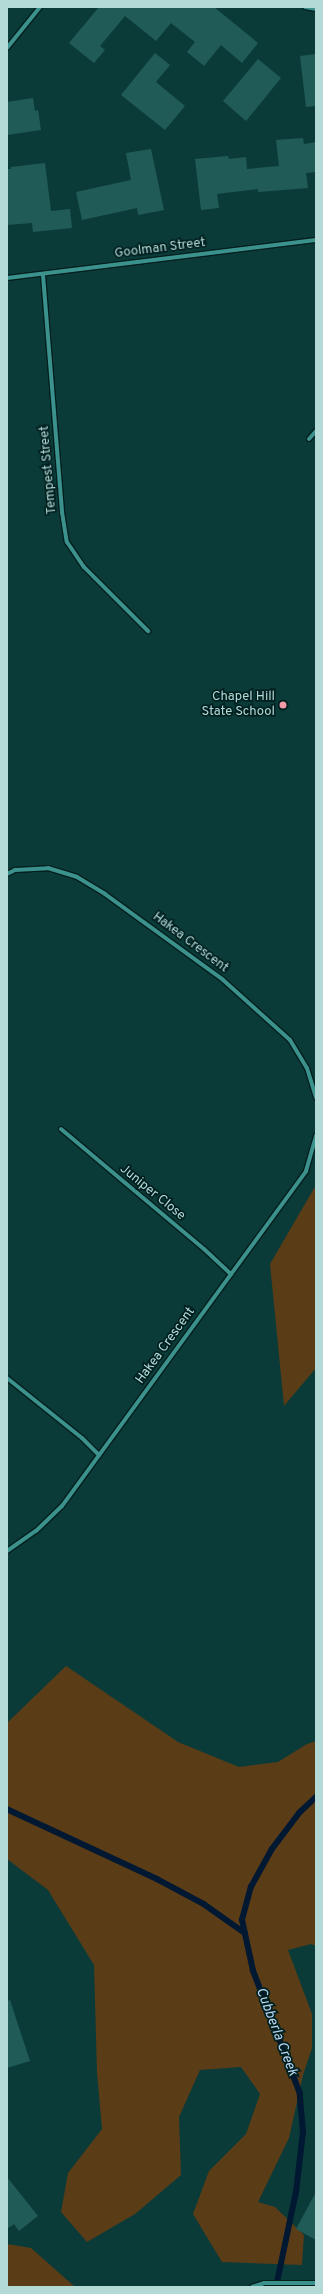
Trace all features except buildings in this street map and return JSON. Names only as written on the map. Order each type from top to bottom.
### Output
[{"type":"street","points":[[7,48],[40,7]]},
{"type":"street","points":[[305,7],[316,9]]},
{"type":"street","name":"Goolman Street","points":[[7,278],[43,275],[316,240]]},
{"type":"street","name":"Tempest Street","points":[[43,275],[62,512],[67,542],[84,568],[148,631]]},
{"type":"street","points":[[309,439],[316,431]]},
{"type":"street","name":"Hakea Crescent","points":[[7,874],[15,870],[48,868],[78,877],[105,894],[222,979],[285,1035],[306,1068],[316,1098]]},
{"type":"street","name":"Juniper Close","points":[[61,1129],[204,1249],[231,1274]]},
{"type":"street","name":"Hakea Crescent","points":[[7,1551],[36,1531],[62,1506],[306,1171],[316,1135]]},
{"type":"street","points":[[7,1378],[82,1438],[99,1455]]},
{"type":"street","points":[[252,2287],[264,2283],[316,2283]]},
{"type":"shaded area","points":[[316,1185],[316,1368],[284,1406],[270,1264]]},
{"type":"shaded area","points":[[66,1666],[178,1742],[239,1767],[278,1762],[307,1744],[316,1741],[316,1946],[311,1944],[288,1950],[312,2014],[312,2048],[303,2075],[289,2138],[258,2202],[275,2207],[304,2235],[302,2265],[222,2262],[193,2214],[209,2171],[246,2134],[260,2094],[241,2067],[200,2070],[179,2117],[181,2175],[135,2214],[87,2242],[61,2212],[68,2173],[102,2129],[97,2072],[94,1965],[48,1890],[7,1859],[7,1723]]},
{"type":"shaded area","points":[[7,2244],[31,2248],[75,2287],[7,2287]]},
{"type":"waterway","name":"Cubberla Creek","points":[[276,2287],[296,2192],[303,2132],[300,2094],[253,1971],[242,1920],[251,1887],[272,1849],[300,1812],[316,1797]]},
{"type":"waterway","points":[[7,1809],[157,1879],[204,1904],[245,1933]]},
{"type":"place","name":"Chapel Hill State School","points":[[283,705]]}]
